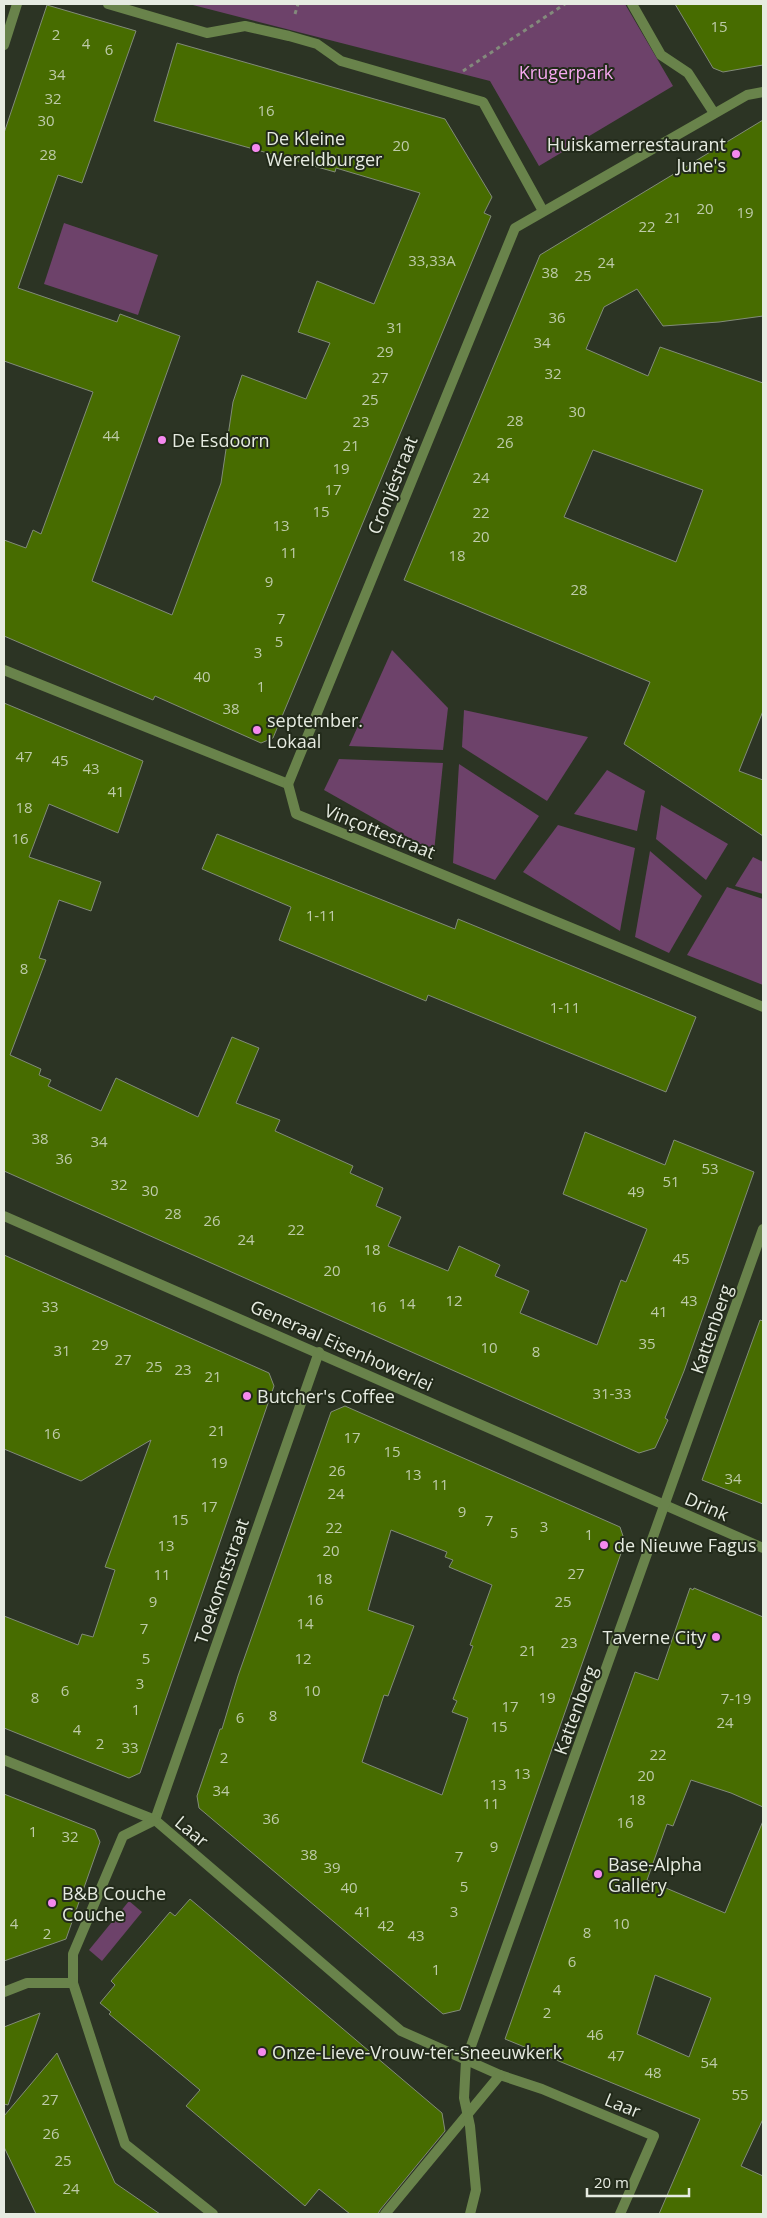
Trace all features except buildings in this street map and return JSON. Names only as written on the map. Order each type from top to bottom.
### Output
[{"type":"street","points":[[4,44],[17,4]]},
{"type":"street","points":[[108,4],[207,33],[245,26],[289,36],[317,44],[341,61],[483,102],[543,211]]},
{"type":"street","points":[[632,4],[661,55],[688,74],[714,113]]},
{"type":"street","name":"Cronjéstraat","points":[[288,784],[515,228],[747,94],[763,92]]},
{"type":"street","points":[[4,670],[288,784]]},
{"type":"street","name":"Vinçottestraat","points":[[288,784],[296,814],[763,1007]]},
{"type":"street","name":"Generaal Eisenhowerlei","points":[[4,1216],[319,1352],[666,1506]]},
{"type":"street","name":"Kattenberg","points":[[466,2060],[666,1506],[763,1229]]},
{"type":"street","name":"Toekomststraat","points":[[155,1820],[319,1352]]},
{"type":"street","name":"Drink","points":[[666,1506],[763,1548]]},
{"type":"street","points":[[4,1760],[155,1820]]},
{"type":"street","name":"Laar","points":[[213,2214],[125,2144],[73,1983],[73,1954],[123,1836],[155,1820],[401,2031],[500,2075],[542,2089],[654,2136],[620,2214]]},
{"type":"street","points":[[4,1992],[27,1983],[73,1983]]},
{"type":"street","points":[[466,2060],[464,2098],[476,2190],[470,2214]]},
{"type":"street","points":[[384,2214],[500,2075]]},
{"type":"path","points":[[458,94],[460,73],[565,4]]},
{"type":"green space","name":"Krugerpark","points":[[189,4],[625,4],[673,86],[539,166],[490,81]]},
{"type":"green space","points":[[64,223],[158,255],[138,315],[44,284]]},
{"type":"green space","points":[[392,650],[448,708],[443,750],[349,746]]},
{"type":"green space","points":[[464,710],[588,737],[547,801],[462,747]]},
{"type":"green space","points":[[339,759],[443,763],[434,852],[324,790]]},
{"type":"green space","points":[[459,764],[539,816],[495,880],[453,863]]},
{"type":"green space","points":[[607,770],[645,791],[637,831],[574,814]]},
{"type":"green space","points":[[661,805],[728,844],[706,880],[656,839]]},
{"type":"green space","points":[[558,825],[635,848],[620,931],[523,872]]},
{"type":"green space","points":[[650,851],[702,896],[669,953],[635,937]]},
{"type":"green space","points":[[753,857],[763,862],[763,894],[735,886]]},
{"type":"green space","points":[[727,887],[763,899],[763,985],[687,955]]},
{"type":"green space","points":[[129,1901],[142,1912],[102,1961],[89,1950]]},
{"type":"place","name":"De Kleine Wereldburger","points":[[256,148]]},
{"type":"place","name":"Huiskamerrestaurant June's","points":[[736,154]]},
{"type":"place","name":"De Esdoorn","points":[[162,440]]},
{"type":"place","name":"september. Lokaal","points":[[257,730]]},
{"type":"place","name":"Butcher's Coffee","points":[[247,1396]]},
{"type":"place","name":"de Nieuwe Fagus","points":[[604,1545]]},
{"type":"place","name":"Taverne City","points":[[716,1637]]},
{"type":"place","name":"Base-Alpha Gallery","points":[[598,1874]]},
{"type":"place","name":"B&B Couche Couche","points":[[52,1903]]},
{"type":"place","name":"Onze-Lieve-Vrouw-ter-Sneeuwkerk","points":[[262,2052]]}]
